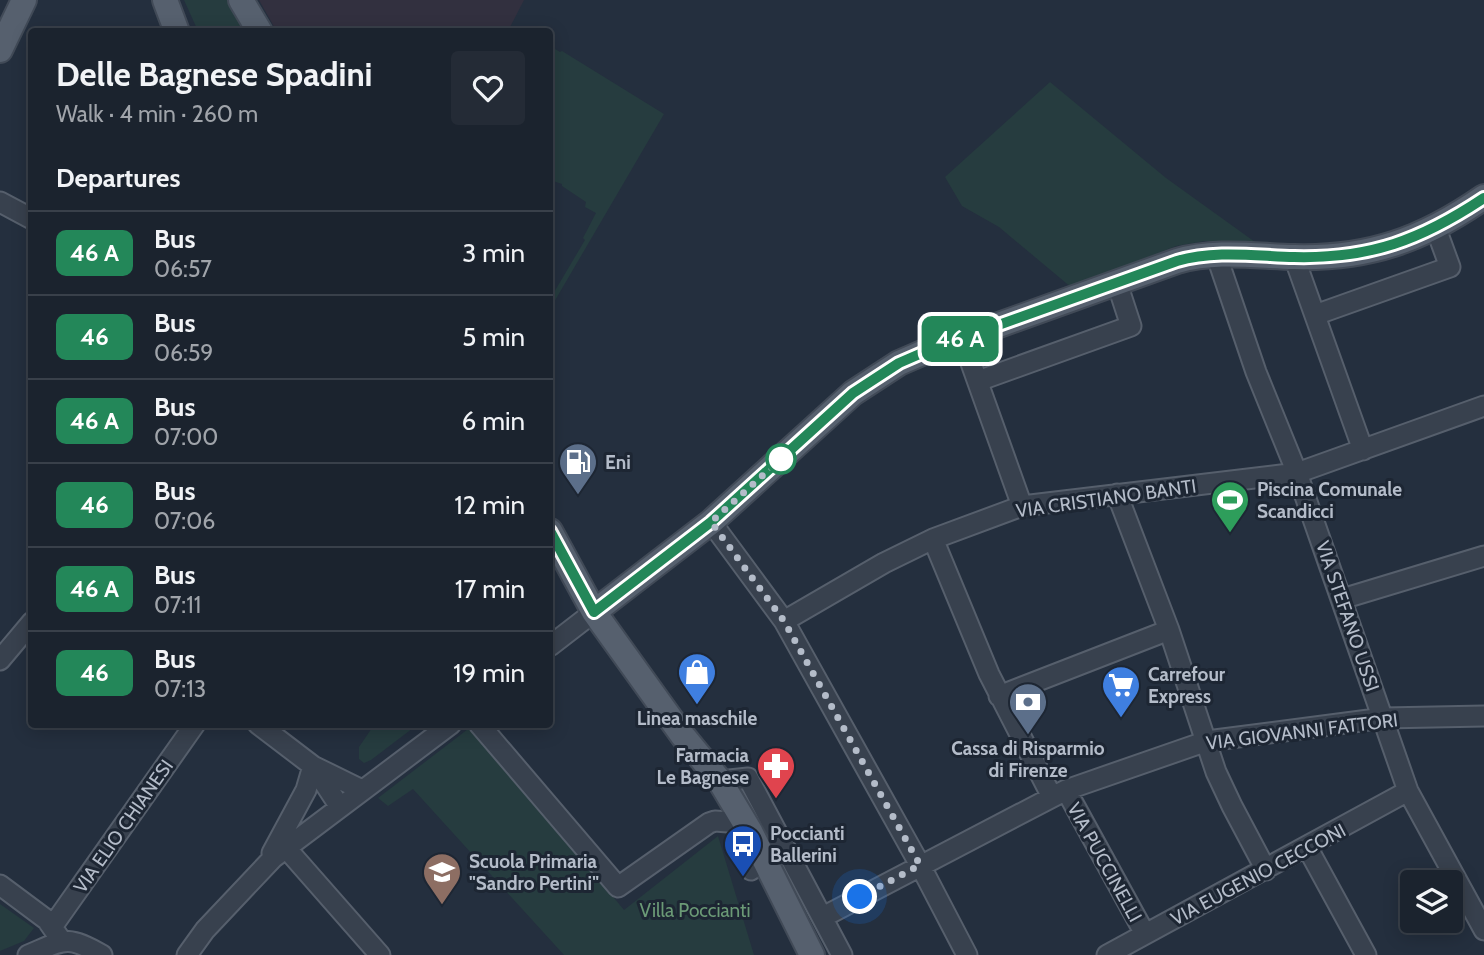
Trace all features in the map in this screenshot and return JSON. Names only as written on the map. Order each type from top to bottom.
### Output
[{"type":"main road","points":[[0,50],[24,0]]},
{"type":"main road","points":[[242,0],[258,28]]},
{"type":"main road","points":[[594,612],[711,522],[853,393],[899,363],[1197,255],[1333,257],[1370,252],[1415,237],[1484,197]]},
{"type":"main road","points":[[553,537],[594,612],[683,736],[720,781],[766,857],[812,955]]},
{"type":"main road","points":[[683,736],[728,821],[766,857],[796,955]]},
{"type":"street","points":[[0,202],[28,217]]},
{"type":"street","points":[[1315,315],[1450,267],[1435,226]]},
{"type":"street","name":"VIA STEFANO USSI","points":[[1216,254],[1256,372],[1297,473],[1408,791],[1484,930]]},
{"type":"street","points":[[1294,257],[1363,450]]},
{"type":"street","points":[[978,380],[1131,326],[1117,283]]},
{"type":"street","points":[[962,338],[1022,506]]},
{"type":"street","name":"VIA CRISTIANO BANTI","points":[[784,621],[884,563],[933,539],[1022,506],[1297,473],[1484,406]]},
{"type":"street","points":[[1117,494],[1169,630],[1216,772],[1266,870]]},
{"type":"street","points":[[711,522],[784,621],[967,955]]},
{"type":"street","name":"VIA PUCCINELLI","points":[[933,539],[999,696],[1145,934]]},
{"type":"street","points":[[1342,599],[1484,556]]},
{"type":"street","points":[[553,644],[594,612]]},
{"type":"street","points":[[1,657],[28,627]]},
{"type":"street","points":[[999,696],[1169,630]]},
{"type":"street","name":"VIA GIOVANNI FATTORI","points":[[823,917],[1059,793],[1207,741],[1384,718],[1484,716]]},
{"type":"street","name":"VIA ELIO CHIANESI","points":[[56,933],[192,728]]},
{"type":"street","points":[[263,728],[313,766],[362,790]]},
{"type":"street","points":[[187,955],[205,930],[285,848],[445,728]]},
{"type":"street","points":[[481,728],[618,887],[709,823],[728,821]]},
{"type":"street","points":[[313,766],[340,807]]},
{"type":"street","points":[[265,867],[306,790],[313,766]]},
{"type":"street","name":"VIA EUGENIO CECCONI","points":[[1107,955],[1408,791]]},
{"type":"street","points":[[1307,847],[1366,955]]},
{"type":"street","points":[[285,848],[380,955]]},
{"type":"street","points":[[766,857],[823,917],[842,955]]},
{"type":"street","points":[[0,885],[47,920],[56,933],[82,943],[102,955]]},
{"type":"street","points":[[28,955],[56,933]]},
{"type":"shaded area","points":[[259,0],[524,0],[510,28],[275,28]]},
{"type":"green space","points":[[184,0],[229,0],[245,28],[197,28]]},
{"type":"green space","points":[[553,48],[664,114],[553,304],[553,294],[585,240],[583,238],[596,213],[585,207],[586,202],[562,184],[553,181]]},
{"type":"green space","points":[[1050,82],[1166,178],[1255,242],[1205,241],[1176,246],[1072,288],[999,227],[962,206],[945,177]]},
{"type":"green space","points":[[372,728],[413,728],[364,763],[359,759],[359,747]]},
{"type":"green space","name":"Villa Poccianti","points":[[469,728],[474,728],[624,910],[718,836],[754,955],[564,955],[413,789],[388,806],[378,798]]},
{"type":"green space","points":[[0,904],[34,928],[24,941],[0,951]]},
{"type":"bus line","points":[[553,537],[594,612],[711,522],[834,408],[899,363],[1197,255],[1333,257],[1370,252],[1415,237],[1484,198]]},
{"type":"place","name":"Eni","points":[[578,496]]},
{"type":"place","name":"Piscina Comunale Scandicci","points":[[1230,534]]},
{"type":"place","name":"Linea maschile","points":[[697,706]]},
{"type":"place","name":"Carrefour Express","points":[[1121,719]]},
{"type":"place","name":"Cassa di Risparmio di Firenze","points":[[1028,736]]},
{"type":"place","name":"Farmacia Le Bagnese","points":[[776,800]]},
{"type":"place","name":"Poccianti Ballerini","points":[[743,878]]},
{"type":"place","name":"Scuola Primaria \"Sandro Pertini\"","points":[[442,906]]},
{"type":"route","points":[[781,459],[711,522],[784,621],[920,865],[860,897]]}]
